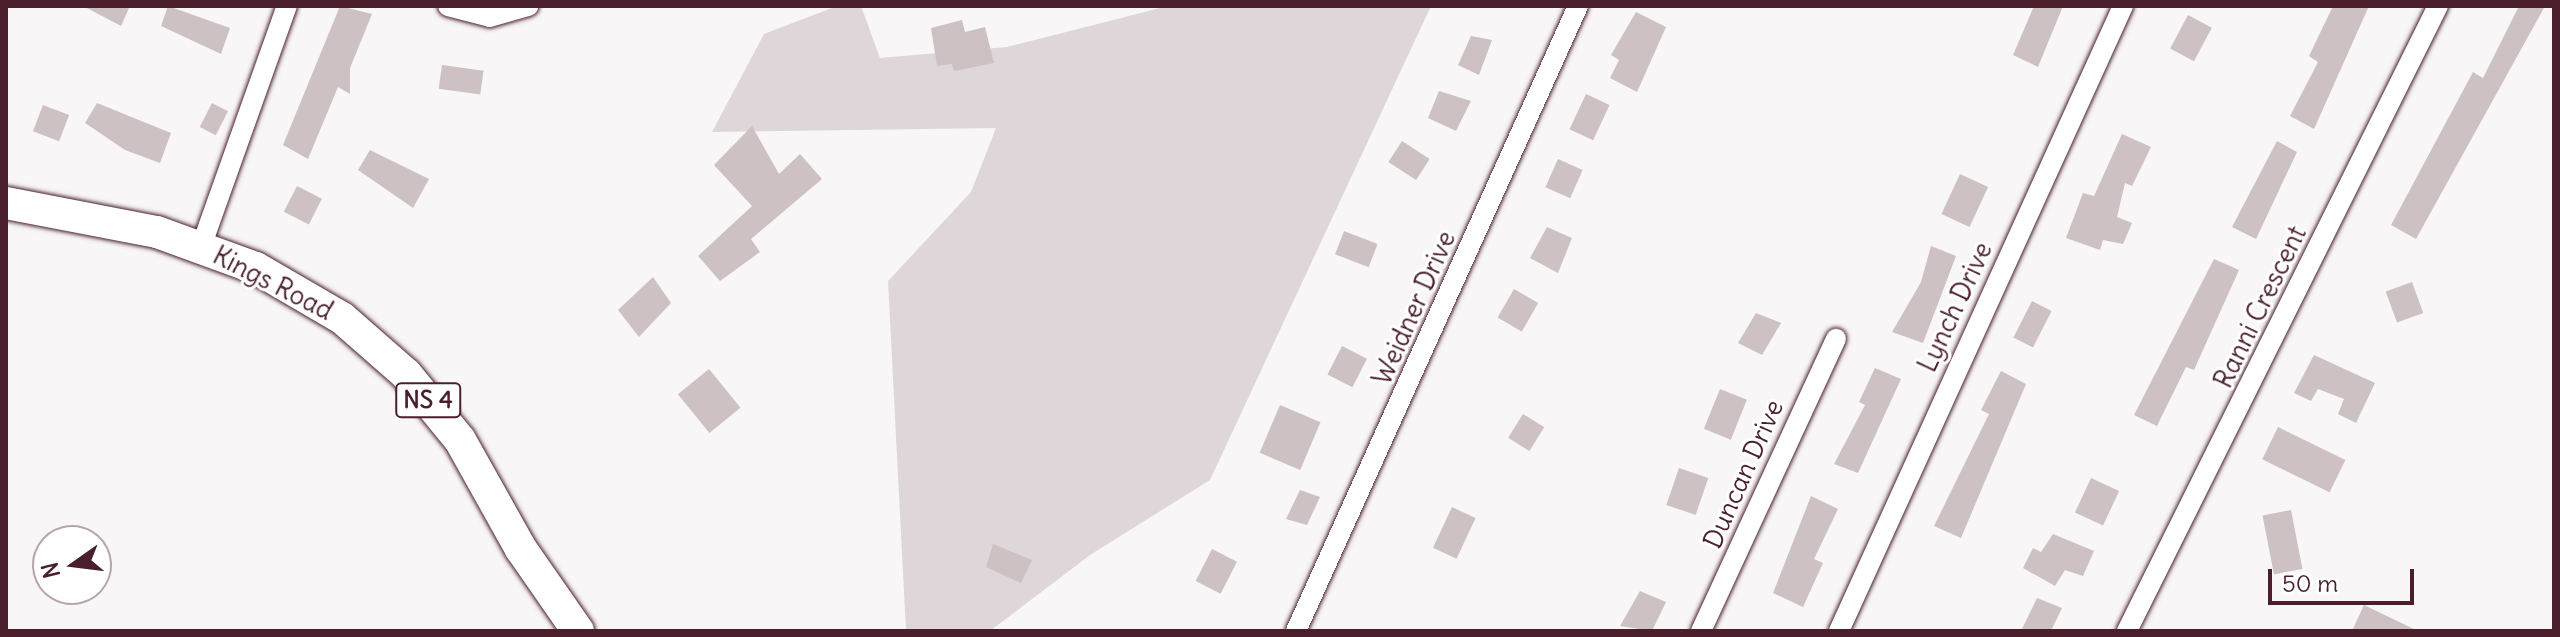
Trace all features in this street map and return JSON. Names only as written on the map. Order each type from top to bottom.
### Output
[{"type":"main road","name":"Kings Road","points":[[6,203],[106,220],[201,247],[308,296],[406,374],[460,440],[521,549],[578,631]]},
{"type":"street","points":[[201,247],[287,6]]},
{"type":"street","points":[[448,6],[490,17],[528,6]]},
{"type":"street","name":"Weidner Drive","points":[[1296,631],[1578,6]]},
{"type":"street","name":"Lynch Drive","points":[[1839,631],[2123,6]]},
{"type":"street","name":"Ranni Crescent","points":[[2127,631],[2438,6]]},
{"type":"street","name":"Duncan Drive","points":[[1701,631],[1836,339]]},
{"type":"shaded area","points":[[837,6],[861,6],[880,58],[1007,47],[1168,6],[1431,6],[1210,480],[1090,555],[990,631],[906,631],[888,281],[971,192],[996,128],[712,132],[764,34]]},
{"type":"building","points":[[83,6],[130,6],[121,26]]},
{"type":"building","points":[[168,6],[230,28],[221,54],[161,26]]},
{"type":"building","points":[[340,6],[372,14],[350,68],[350,94],[338,87],[308,159],[283,145]]},
{"type":"building","points":[[2034,6],[2063,6],[2038,67],[2013,55]]},
{"type":"building","points":[[2333,6],[2369,6],[2314,129],[2290,116],[2318,62],[2309,56]]},
{"type":"building","points":[[2519,6],[2545,6],[2416,239],[2391,225],[2473,72],[2483,78]]},
{"type":"building","points":[[1636,12],[1666,27],[1637,92],[1610,78],[1619,60],[1611,55]]},
{"type":"building","points":[[2188,15],[2212,28],[2194,61],[2170,49]]},
{"type":"building","points":[[962,20],[965,32],[985,27],[994,63],[954,71],[952,64],[937,66],[931,28]]},
{"type":"building","points":[[1471,36],[1492,40],[1479,75],[1458,65]]},
{"type":"building","points":[[442,65],[484,71],[480,95],[439,89]]},
{"type":"building","points":[[1439,91],[1471,101],[1456,131],[1428,118]]},
{"type":"building","points":[[1586,94],[1610,105],[1593,140],[1570,129]]},
{"type":"building","points":[[97,103],[171,133],[160,163],[125,150],[85,123]]},
{"type":"building","points":[[212,103],[228,111],[216,135],[200,127]]},
{"type":"building","points":[[43,105],[69,115],[59,141],[33,131]]},
{"type":"building","points":[[752,126],[779,174],[800,154],[822,179],[751,239],[760,252],[720,281],[698,256],[752,206],[714,165]]},
{"type":"building","points":[[2122,134],[2151,147],[2132,186],[2125,183],[2117,217],[2132,223],[2123,244],[2103,240],[2100,250],[2066,238],[2083,193],[2094,196]]},
{"type":"building","points":[[1402,141],[1430,159],[1416,180],[1388,162]]},
{"type":"building","points":[[2277,141],[2297,152],[2256,239],[2232,227]]},
{"type":"building","points":[[370,150],[429,179],[413,208],[358,170]]},
{"type":"building","points":[[1558,159],[1583,170],[1570,198],[1545,187]]},
{"type":"building","points":[[1960,174],[1988,187],[1970,227],[1941,214]]},
{"type":"building","points":[[297,186],[322,199],[309,225],[284,212]]},
{"type":"building","points":[[1547,227],[1572,238],[1558,273],[1530,258]]},
{"type":"building","points":[[1344,231],[1378,244],[1369,267],[1335,254]]},
{"type":"building","points":[[1931,246],[1956,256],[1923,343],[1892,332],[1921,282]]},
{"type":"building","points":[[2214,259],[2239,270],[2194,370],[2186,367],[2157,426],[2134,415]]},
{"type":"building","points":[[653,277],[671,303],[639,337],[618,310]]},
{"type":"building","points":[[2412,282],[2423,313],[2397,323],[2386,292]]},
{"type":"building","points":[[1514,289],[1538,303],[1522,332],[1498,318]]},
{"type":"building","points":[[2032,301],[2052,311],[2033,348],[2013,338]]},
{"type":"building","points":[[1756,313],[1781,323],[1762,355],[1738,343]]},
{"type":"building","points":[[1342,346],[1367,359],[1352,387],[1327,375]]},
{"type":"building","points":[[2314,355],[2375,383],[2356,423],[2338,414],[2344,399],[2318,389],[2311,401],[2294,393]]},
{"type":"building","points":[[1875,368],[1901,379],[1858,473],[1834,464],[1865,405],[1859,402]]},
{"type":"building","points":[[709,369],[740,408],[709,433],[678,394]]},
{"type":"building","points":[[2001,371],[2026,384],[1961,538],[1934,526],[1989,414],[1981,410]]},
{"type":"building","points":[[1720,389],[1747,400],[1731,440],[1704,429]]},
{"type":"building","points":[[1280,405],[1321,422],[1300,470],[1260,453]]},
{"type":"building","points":[[1523,414],[1544,427],[1529,451],[1508,438]]},
{"type":"building","points":[[2278,427],[2345,460],[2330,492],[2262,459]]},
{"type":"building","points":[[1679,468],[1708,478],[1696,515],[1666,505]]},
{"type":"building","points":[[2091,478],[2119,491],[2103,526],[2075,512]]},
{"type":"building","points":[[1300,490],[1320,497],[1307,525],[1286,519]]},
{"type":"building","points":[[1811,496],[1838,509],[1814,559],[1823,563],[1803,607],[1773,593]]},
{"type":"building","points":[[1452,507],[1476,518],[1457,559],[1433,548]]},
{"type":"building","points":[[2291,510],[2302,569],[2274,574],[2263,516]]},
{"type":"building","points":[[2053,534],[2094,551],[2083,576],[2065,570],[2055,586],[2023,568],[2033,548],[2041,552]]},
{"type":"building","points":[[993,544],[1032,560],[1021,583],[986,567]]},
{"type":"building","points":[[1212,549],[1237,562],[1221,594],[1196,581]]},
{"type":"building","points":[[1640,591],[1666,602],[1652,631],[1620,626]]},
{"type":"building","points":[[2037,598],[2062,608],[2051,631],[2021,631]]},
{"type":"building","points":[[2364,605],[2418,631],[2352,631]]}]
